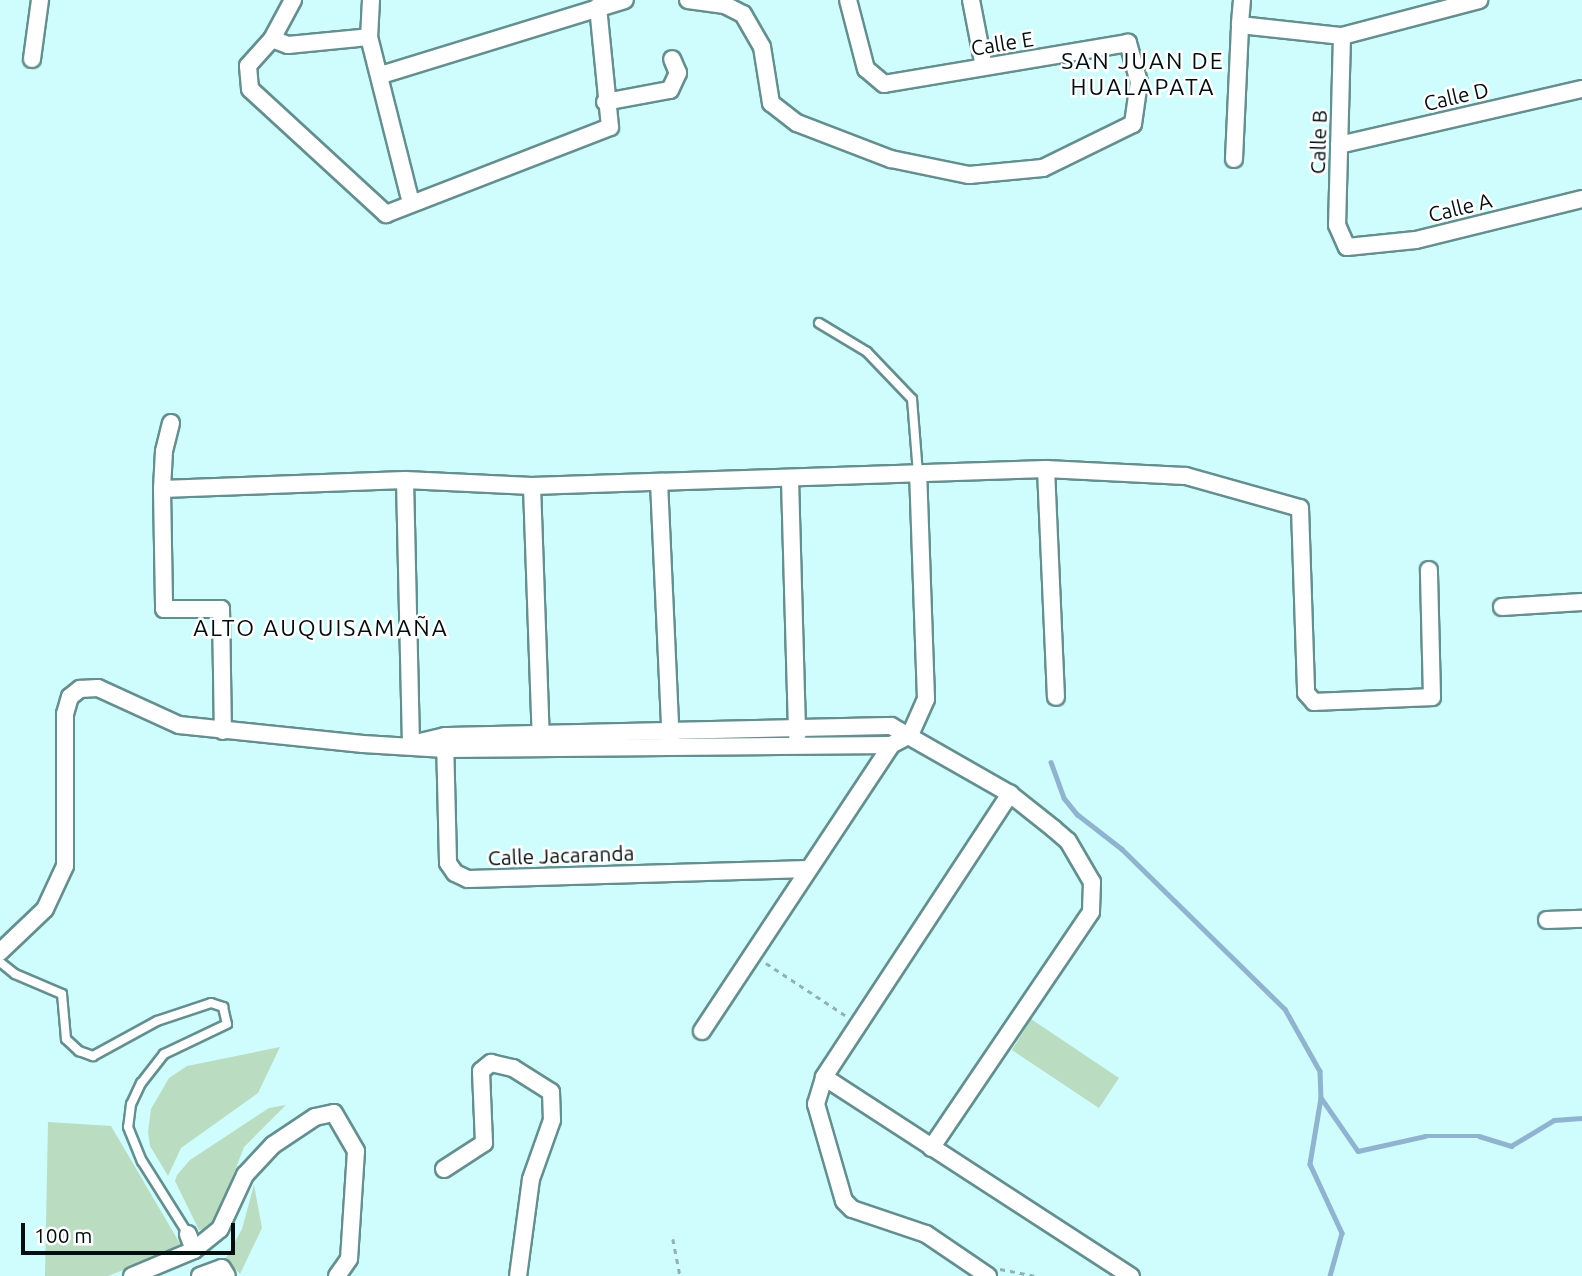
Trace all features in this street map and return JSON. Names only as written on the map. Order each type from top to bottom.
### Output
[{"type":"street","points":[[32,59],[40,0]]},
{"type":"street","points":[[293,0],[272,39],[248,66],[250,89],[386,214],[610,127],[597,7]]},
{"type":"street","points":[[371,0],[369,37],[381,75],[411,203]]},
{"type":"street","points":[[381,75],[625,0]]},
{"type":"street","name":"Calle E","points":[[688,0],[725,5],[743,14],[762,47],[771,103],[797,123],[891,159],[969,175],[1043,167],[1133,124],[1139,82],[1128,43],[884,84],[866,69],[848,0]]},
{"type":"street","points":[[971,0],[984,67]]},
{"type":"street","points":[[1234,159],[1242,0]]},
{"type":"street","points":[[1240,25],[1342,36],[1479,0]]},
{"type":"street","name":"Calle B","points":[[1342,36],[1337,225],[1347,247]]},
{"type":"street","points":[[272,39],[288,45],[369,37]]},
{"type":"street","points":[[606,102],[670,90],[678,73],[672,59]]},
{"type":"street","name":"Calle D","points":[[1339,145],[1582,89]]},
{"type":"street","name":"Calle A","points":[[1347,247],[1416,240],[1582,199]]},
{"type":"street","points":[[172,423],[162,489],[164,609],[221,609],[223,731]]},
{"type":"street","points":[[1046,469],[1056,697]]},
{"type":"street","points":[[162,489],[405,480],[532,486],[790,480],[1046,469],[1186,476],[1300,508],[1306,693],[1314,702],[1432,697],[1429,570]]},
{"type":"street","points":[[702,1031],[751,953],[891,745],[910,735],[926,699],[918,475]]},
{"type":"street","points":[[405,480],[411,744]]},
{"type":"street","points":[[790,480],[797,736]]},
{"type":"street","points":[[659,482],[671,738]]},
{"type":"street","points":[[532,486],[541,741]]},
{"type":"street","points":[[1502,607],[1582,602]]},
{"type":"street","points":[[0,952],[45,909],[65,866],[65,714],[70,697],[80,689],[98,688],[179,725],[310,741],[411,744],[797,736],[891,726],[1010,794],[1068,841],[1092,882],[1091,912],[931,1148]]},
{"type":"street","points":[[797,736],[891,745]]},
{"type":"street","name":"Calle Jacaranda","points":[[445,742],[448,863],[455,873],[468,878],[809,869]]},
{"type":"street","points":[[989,1272],[926,1234],[862,1213],[844,1201],[816,1104],[824,1077],[1010,794]]},
{"type":"street","points":[[1547,920],[1582,919]]},
{"type":"street","points":[[444,1169],[484,1143],[481,1071],[491,1063],[513,1068],[551,1092],[552,1120],[531,1179],[518,1276]]},
{"type":"street","points":[[824,1077],[1131,1276]]},
{"type":"street","points":[[132,1276],[194,1250],[220,1229],[245,1175],[273,1145],[315,1117],[334,1113],[356,1151],[349,1259],[337,1276]]},
{"type":"street","points":[[188,1234],[194,1250]]},
{"type":"street","points":[[200,1276],[222,1268],[228,1276]]},
{"type":"lane","points":[[819,323],[867,352],[912,399],[918,475]]},
{"type":"lane","points":[[0,962],[15,974],[62,994],[66,1039],[79,1051],[93,1056],[157,1021],[211,1003],[223,1007],[227,1024],[164,1054],[131,1104],[128,1127],[142,1161],[188,1234]]},
{"type":"path","points":[[751,953],[845,1015]]},
{"type":"path","points":[[673,1239],[680,1276]]},
{"type":"path","points":[[989,1272],[1035,1276]]},
{"type":"green space","points":[[1031,1019],[1119,1078],[1099,1108],[1012,1050]]},
{"type":"green space","points":[[280,1047],[258,1093],[181,1148],[168,1176],[150,1146],[148,1132],[151,1109],[169,1078],[187,1066]]},
{"type":"green space","points":[[286,1105],[244,1147],[217,1218],[211,1228],[199,1230],[175,1181],[177,1175],[190,1160],[269,1108]]},
{"type":"green space","points":[[48,1122],[111,1126],[182,1247],[108,1276],[45,1276]]},
{"type":"green space","points":[[254,1185],[262,1228],[240,1274],[226,1258],[242,1229]]},
{"type":"waterway","points":[[1051,762],[1064,798],[1077,814],[1122,849],[1285,1009],[1320,1071],[1321,1098],[1310,1164],[1342,1233],[1330,1276]]},
{"type":"waterway","points":[[1322,1099],[1358,1151],[1425,1136],[1479,1136],[1511,1146],[1554,1120],[1582,1118]]},
{"type":"district","name":"SAN JUAN DE HUALAPATA","points":[[1143,74]]},
{"type":"district","name":"ALTO AUQUISAMAÑA","points":[[321,628]]}]
